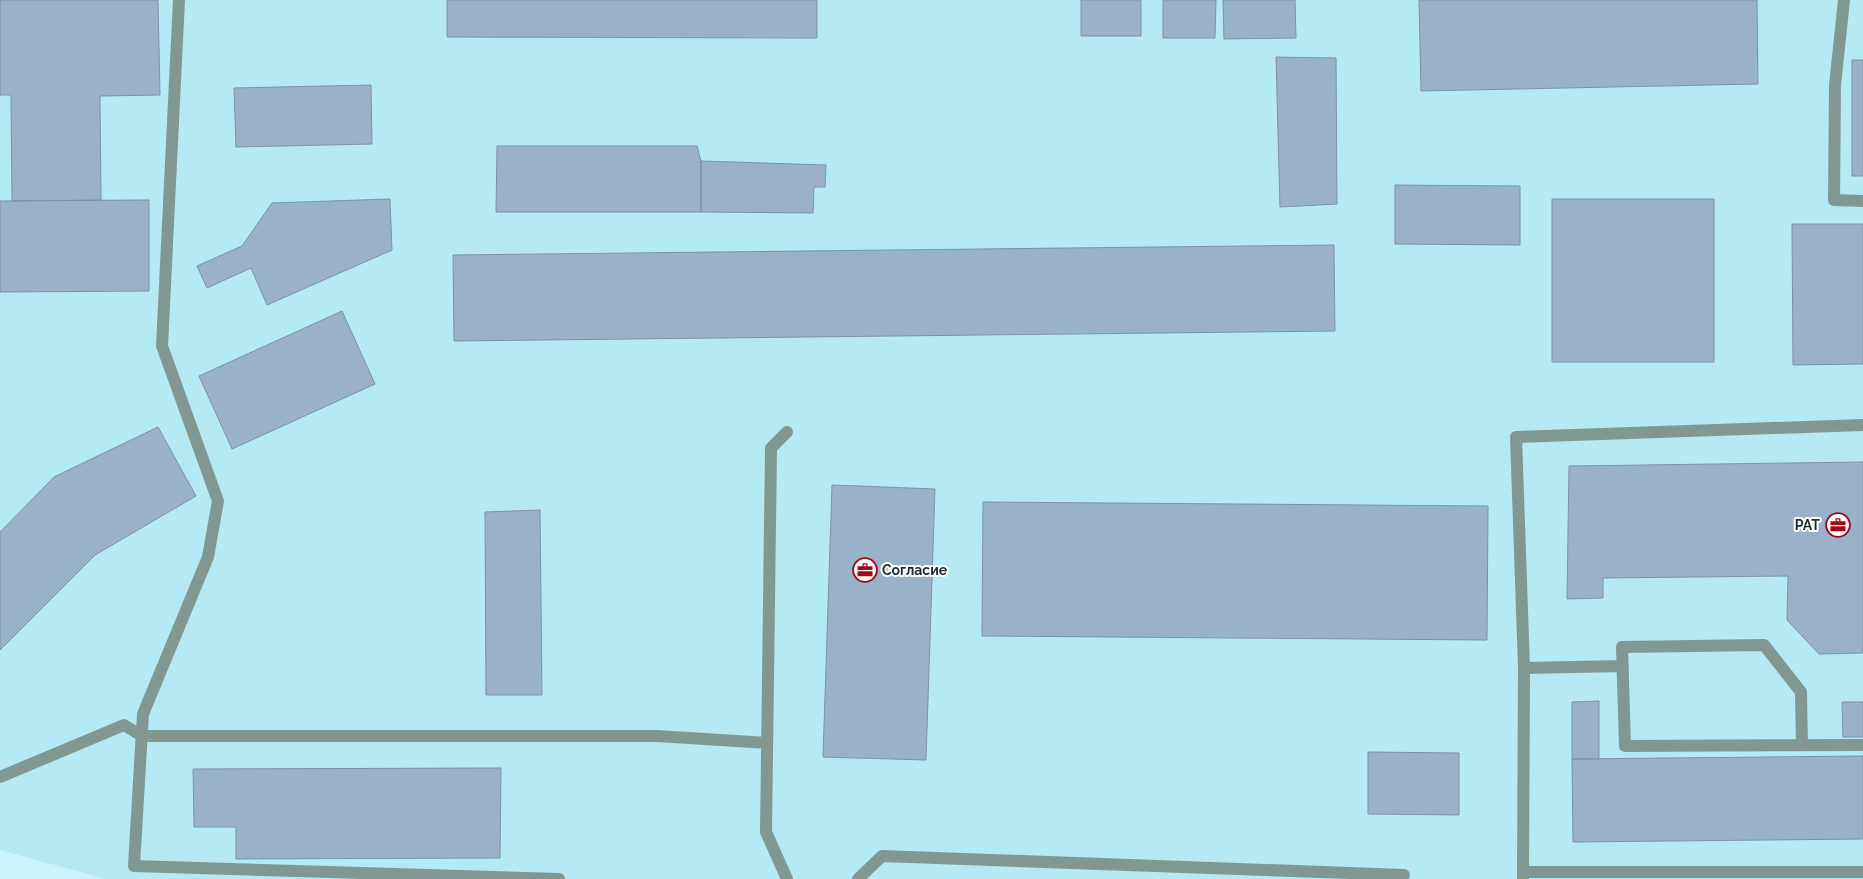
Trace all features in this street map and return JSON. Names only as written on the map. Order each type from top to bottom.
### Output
[{"type":"lane","points":[[179,0],[162,346],[218,501],[208,557],[143,714],[134,866],[559,879]]},
{"type":"lane","points":[[1844,0],[1835,85],[1834,200],[1863,201]]},
{"type":"lane","points":[[1863,425],[1516,437],[1524,668],[1523,875],[1863,872]]},
{"type":"lane","points":[[787,432],[771,448],[766,832],[787,879]]},
{"type":"lane","points":[[1802,746],[1802,692],[1764,645],[1622,647],[1625,746],[1802,746],[1863,745]]},
{"type":"lane","points":[[1524,668],[1623,666]]},
{"type":"lane","points":[[0,776],[124,725],[142,736],[657,736],[767,743]]},
{"type":"lane","points":[[858,879],[882,856],[1404,875]]},
{"type":"shaded area","points":[[0,0],[1863,0],[1863,879],[106,879],[0,850]]},
{"type":"building","points":[[0,0],[158,0],[160,95],[100,96],[101,200],[12,201],[11,95],[0,95]]},
{"type":"building","points":[[447,0],[817,0],[817,38],[447,37]]},
{"type":"building","points":[[1081,0],[1141,0],[1141,36],[1081,36]]},
{"type":"building","points":[[1163,0],[1216,0],[1215,38],[1163,38]]},
{"type":"building","points":[[1223,0],[1295,0],[1296,38],[1224,39]]},
{"type":"building","points":[[1419,0],[1757,0],[1758,84],[1421,91]]},
{"type":"building","points":[[1276,57],[1336,58],[1337,204],[1280,207]]},
{"type":"building","points":[[1852,60],[1863,60],[1863,176],[1852,176]]},
{"type":"building","points":[[371,85],[372,144],[236,147],[234,88]]},
{"type":"building","points":[[497,146],[697,146],[701,161],[701,212],[496,212]]},
{"type":"building","points":[[701,161],[826,165],[825,187],[814,187],[813,213],[701,212]]},
{"type":"building","points":[[1395,185],[1520,186],[1520,245],[1395,244]]},
{"type":"building","points":[[390,199],[392,250],[267,305],[251,268],[207,288],[197,266],[242,246],[272,203]]},
{"type":"building","points":[[1552,199],[1714,199],[1714,362],[1552,362]]},
{"type":"building","points":[[149,200],[149,291],[0,292],[0,201]]},
{"type":"building","points":[[1792,224],[1863,224],[1863,364],[1793,365]]},
{"type":"building","points":[[1334,245],[1335,331],[454,341],[453,255]]},
{"type":"building","points":[[342,311],[375,384],[232,449],[199,376]]},
{"type":"building","points":[[158,427],[196,496],[95,555],[0,650],[0,532],[54,477]]},
{"type":"building","points":[[1863,462],[1863,653],[1819,654],[1787,620],[1788,576],[1603,578],[1603,598],[1567,599],[1569,466]]},
{"type":"building","points":[[832,485],[935,489],[926,760],[823,757]]},
{"type":"building","points":[[983,502],[1488,506],[1487,640],[982,636]]},
{"type":"building","points":[[540,510],[542,695],[486,695],[485,512]]},
{"type":"building","points":[[1599,701],[1599,759],[1572,759],[1572,702]]},
{"type":"building","points":[[1842,702],[1863,702],[1863,737],[1843,737]]},
{"type":"building","points":[[1368,752],[1459,753],[1459,815],[1368,814]]},
{"type":"building","points":[[1863,756],[1863,839],[1573,842],[1572,759]]},
{"type":"building","points":[[501,768],[500,858],[236,859],[236,827],[194,827],[193,769]]},
{"type":"place","name":"РАТ","points":[[1838,525]]},
{"type":"place","name":"Согласие","points":[[865,570]]}]
